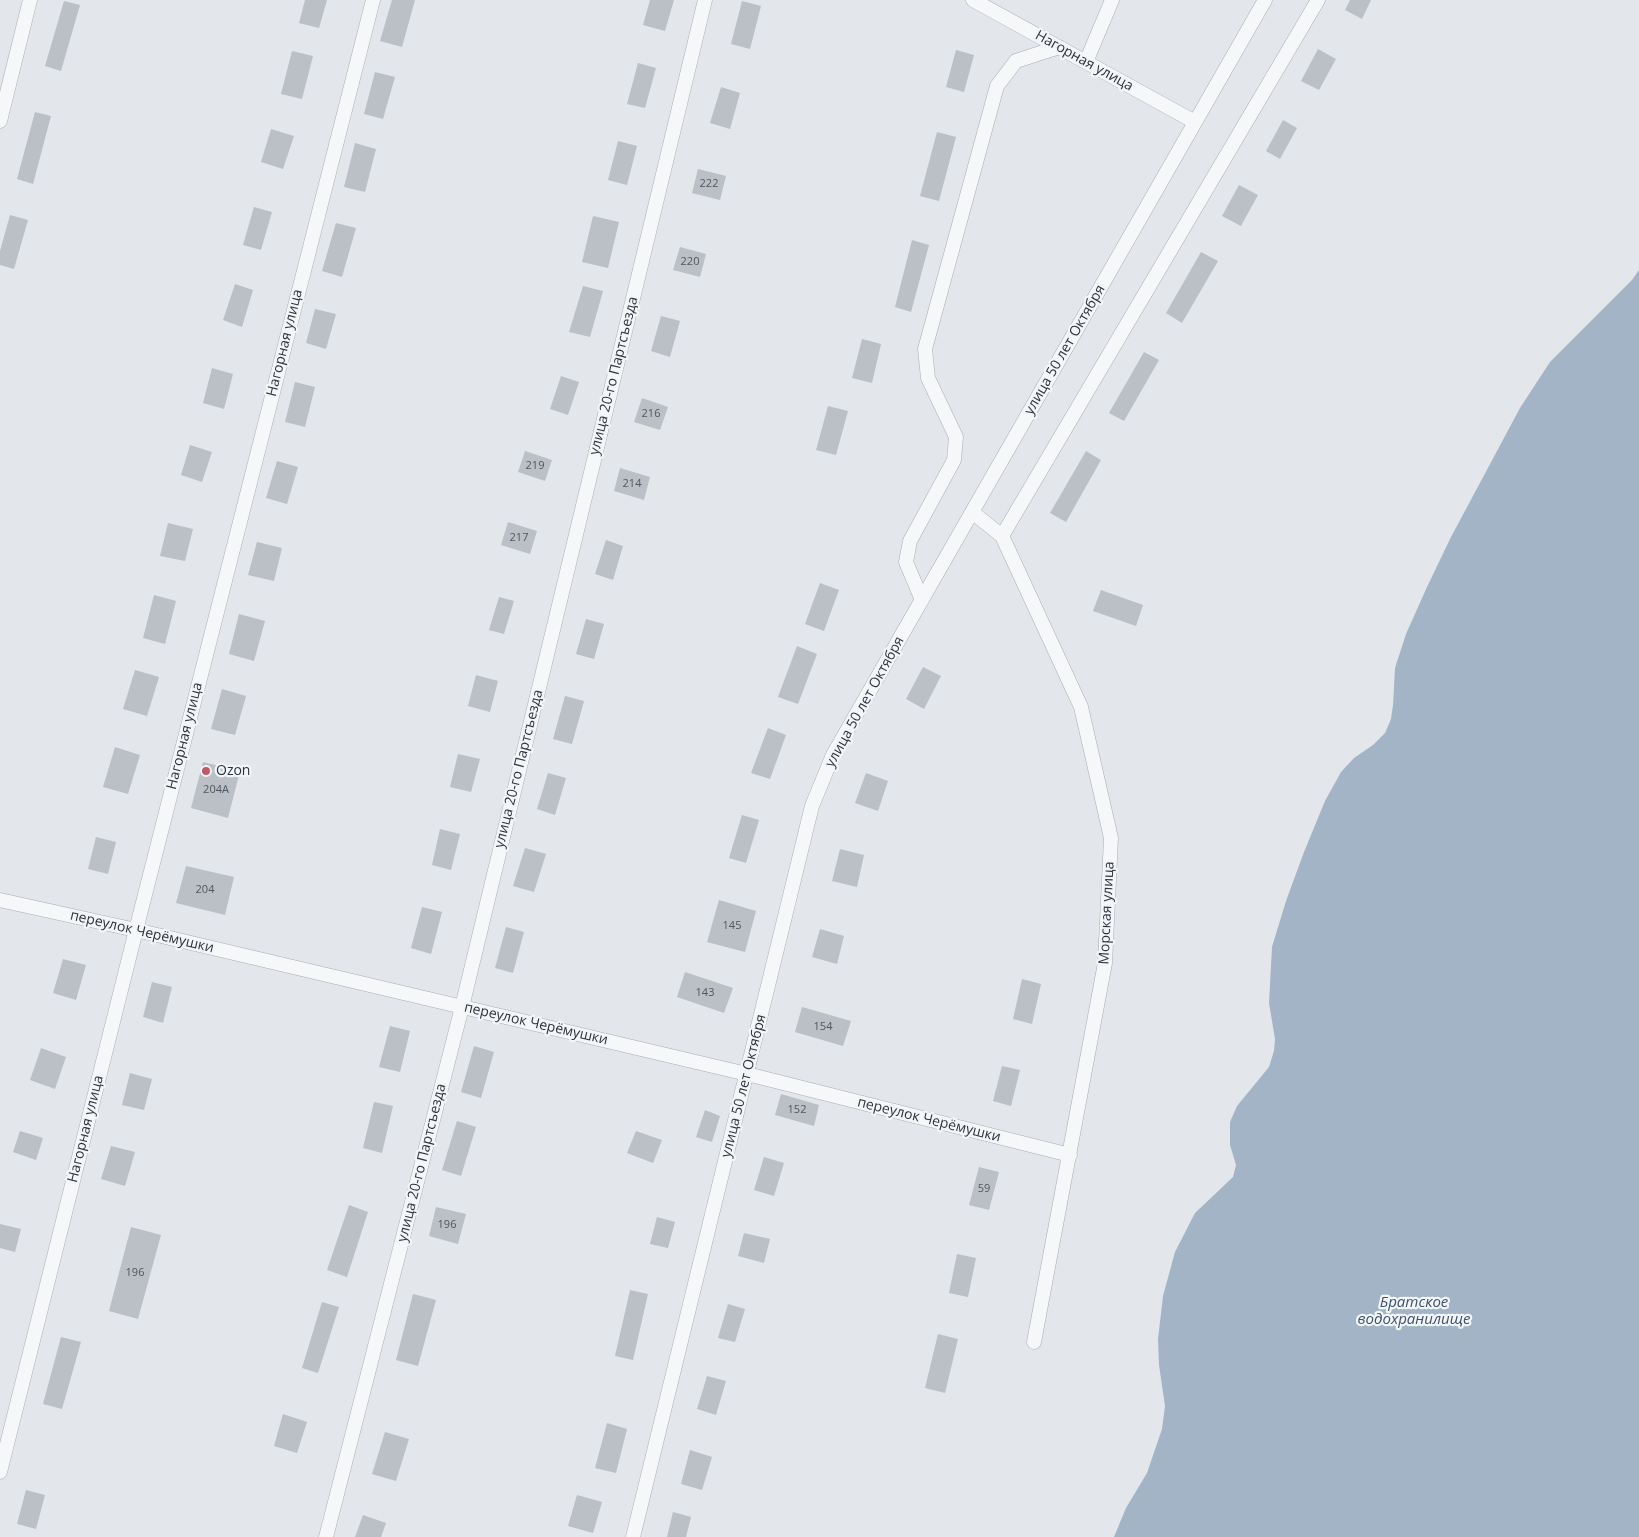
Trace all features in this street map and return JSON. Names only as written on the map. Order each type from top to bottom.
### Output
[{"type":"street","points":[[0,121],[30,0]]},
{"type":"street","name":"Нагорная улица","points":[[0,1472],[373,0]]},
{"type":"street","name":"улица 20-го Партсъезда","points":[[326,1537],[462,1006],[705,0]]},
{"type":"street","name":"Нагорная улица","points":[[973,0],[1196,122]]},
{"type":"street","points":[[1086,62],[1112,0]]},
{"type":"street","name":"улица 50 лет Октября","points":[[633,1537],[812,806],[833,755],[1265,0]]},
{"type":"street","points":[[1002,536],[1318,0]]},
{"type":"street","points":[[922,600],[906,562],[910,541],[954,460],[956,437],[928,378],[925,349],[997,86],[1016,61],[1059,47]]},
{"type":"street","name":"Морская улица","points":[[972,512],[1002,536],[1081,707],[1111,838],[1105,962],[1034,1342]]},
{"type":"street","name":"переулок Черёмушки","points":[[0,900],[462,1006],[747,1074],[1070,1155]]},
{"type":"water","name":"Братское водохранилище","points":[[1639,270],[1639,1537],[1114,1537],[1126,1508],[1147,1473],[1162,1429],[1165,1406],[1159,1365],[1158,1339],[1163,1296],[1175,1252],[1195,1213],[1233,1177],[1236,1165],[1230,1145],[1230,1122],[1237,1106],[1269,1067],[1274,1051],[1275,1039],[1269,1003],[1272,947],[1286,901],[1325,801],[1341,772],[1354,758],[1373,745],[1385,733],[1391,719],[1395,668],[1406,634],[1451,537],[1520,408],[1550,362],[1632,280]]},
{"type":"building","points":[[305,0],[327,0],[319,28],[299,23]]},
{"type":"building","points":[[392,0],[415,0],[402,47],[380,41]]},
{"type":"building","points":[[650,0],[674,0],[665,31],[643,25]]},
{"type":"building","points":[[1350,0],[1371,0],[1362,19],[1345,10]]},
{"type":"building","points":[[64,1],[80,5],[61,71],[45,66]]},
{"type":"building","points":[[742,1],[761,6],[750,49],[731,44]]},
{"type":"building","points":[[1318,49],[1336,59],[1319,90],[1301,81]]},
{"type":"building","points":[[956,50],[974,55],[964,92],[946,87]]},
{"type":"building","points":[[292,51],[313,56],[302,99],[281,94]]},
{"type":"building","points":[[638,63],[656,68],[645,108],[627,104]]},
{"type":"building","points":[[375,72],[395,77],[383,119],[364,114]]},
{"type":"building","points":[[721,87],[740,93],[730,129],[710,123]]},
{"type":"building","points":[[35,112],[51,116],[33,184],[17,179]]},
{"type":"building","points":[[1283,120],[1297,128],[1280,159],[1266,151]]},
{"type":"building","points":[[271,129],[294,136],[283,169],[261,162]]},
{"type":"building","points":[[937,132],[956,137],[939,201],[920,196]]},
{"type":"building","points":[[618,141],[637,146],[627,185],[608,180]]},
{"type":"building","points":[[355,143],[376,149],[365,192],[344,187]]},
{"type":"building","points":[[698,169],[726,176],[720,200],[692,193]]},
{"type":"building","points":[[1239,185],[1258,195],[1241,226],[1222,216]]},
{"type":"building","points":[[254,207],[272,212],[261,250],[243,245]]},
{"type":"building","points":[[10,215],[28,220],[14,269],[0,265],[0,251]]},
{"type":"building","points":[[593,216],[619,222],[608,268],[582,262]]},
{"type":"building","points":[[336,223],[356,228],[342,277],[322,271]]},
{"type":"building","points":[[912,240],[929,245],[911,312],[895,307]]},
{"type":"building","points":[[680,247],[706,254],[700,277],[673,270]]},
{"type":"building","points":[[1201,252],[1218,261],[1182,323],[1166,313]]},
{"type":"building","points":[[235,284],[253,290],[242,327],[223,320]]},
{"type":"building","points":[[583,286],[603,291],[590,337],[569,332]]},
{"type":"building","points":[[315,309],[336,314],[326,349],[306,343]]},
{"type":"building","points":[[661,316],[680,321],[670,357],[651,351]]},
{"type":"building","points":[[862,339],[881,344],[872,383],[852,378]]},
{"type":"building","points":[[1144,352],[1159,360],[1124,421],[1109,413]]},
{"type":"building","points":[[212,368],[233,374],[224,409],[203,403]]},
{"type":"building","points":[[561,376],[579,382],[568,415],[550,409]]},
{"type":"building","points":[[295,382],[315,387],[305,427],[285,422]]},
{"type":"building","points":[[642,398],[668,407],[660,430],[634,422]]},
{"type":"building","points":[[828,406],[848,411],[836,455],[816,450]]},
{"type":"building","points":[[190,445],[212,452],[202,482],[181,475]]},
{"type":"building","points":[[525,451],[552,460],[545,481],[518,472]]},
{"type":"building","points":[[1086,451],[1101,460],[1066,522],[1050,513]]},
{"type":"building","points":[[277,461],[298,467],[287,504],[266,498]]},
{"type":"building","points":[[620,468],[650,477],[644,500],[614,491]]},
{"type":"building","points":[[508,522],[537,531],[530,554],[501,545]]},
{"type":"building","points":[[168,523],[193,529],[185,561],[160,556]]},
{"type":"building","points":[[606,540],[623,546],[613,580],[595,574]]},
{"type":"building","points":[[257,542],[282,548],[274,581],[248,575]]},
{"type":"building","points":[[820,583],[839,590],[824,631],[805,624]]},
{"type":"building","points":[[1101,590],[1143,605],[1136,626],[1093,611]]},
{"type":"building","points":[[154,595],[176,601],[165,644],[143,638]]},
{"type":"building","points":[[499,597],[514,601],[504,634],[489,630]]},
{"type":"building","points":[[239,614],[265,621],[254,661],[229,654]]},
{"type":"building","points":[[586,619],[604,624],[594,659],[576,654]]},
{"type":"building","points":[[797,646],[817,654],[798,704],[778,697]]},
{"type":"building","points":[[923,667],[941,676],[924,709],[906,699]]},
{"type":"building","points":[[135,670],[159,677],[147,716],[123,709]]},
{"type":"building","points":[[476,675],[498,681],[490,712],[468,706]]},
{"type":"building","points":[[222,689],[246,696],[235,735],[211,729]]},
{"type":"building","points":[[565,696],[584,701],[572,744],[553,739]]},
{"type":"building","points":[[768,728],[786,735],[770,779],[751,773]]},
{"type":"building","points":[[115,747],[140,755],[128,794],[103,787]]},
{"type":"building","points":[[458,754],[480,759],[471,792],[450,787]]},
{"type":"building","points":[[203,762],[240,771],[228,818],[191,808]]},
{"type":"building","points":[[548,773],[566,778],[555,815],[537,809]]},
{"type":"building","points":[[866,773],[888,781],[878,811],[855,803]]},
{"type":"building","points":[[742,815],[759,820],[746,863],[729,858]]},
{"type":"building","points":[[440,829],[460,834],[451,870],[432,865]]},
{"type":"building","points":[[96,837],[116,842],[108,874],[88,869]]},
{"type":"building","points":[[525,848],[546,854],[534,892],[513,886]]},
{"type":"building","points":[[840,849],[864,855],[857,887],[832,881]]},
{"type":"building","points":[[186,866],[234,877],[225,915],[176,903]]},
{"type":"building","points":[[719,900],[756,911],[745,952],[707,942]]},
{"type":"building","points":[[422,907],[442,912],[431,954],[411,948]]},
{"type":"building","points":[[506,927],[524,932],[513,973],[495,968]]},
{"type":"building","points":[[820,929],[844,936],[837,964],[812,957]]},
{"type":"building","points":[[63,959],[86,965],[76,1000],[53,993]]},
{"type":"building","points":[[685,972],[733,988],[724,1013],[677,997]]},
{"type":"building","points":[[1022,979],[1041,984],[1032,1024],[1013,1019]]},
{"type":"building","points":[[152,982],[172,987],[163,1023],[143,1017]]},
{"type":"building","points":[[802,1007],[851,1021],[843,1046],[795,1032]]},
{"type":"building","points":[[390,1026],[410,1031],[400,1072],[379,1067]]},
{"type":"building","points":[[474,1046],[494,1052],[481,1098],[461,1092]]},
{"type":"building","points":[[41,1048],[66,1057],[55,1089],[30,1080]]},
{"type":"building","points":[[1002,1066],[1020,1070],[1011,1106],[993,1101]]},
{"type":"building","points":[[130,1073],[152,1079],[144,1110],[122,1105]]},
{"type":"building","points":[[781,1094],[819,1105],[814,1126],[775,1115]]},
{"type":"building","points":[[374,1102],[393,1106],[382,1153],[363,1148]]},
{"type":"building","points":[[705,1110],[720,1116],[712,1142],[696,1137]]},
{"type":"building","points":[[457,1121],[476,1127],[461,1176],[442,1170]]},
{"type":"building","points":[[20,1131],[43,1138],[36,1160],[13,1152]]},
{"type":"building","points":[[636,1131],[662,1140],[653,1163],[627,1153]]},
{"type":"building","points":[[111,1146],[135,1152],[125,1186],[101,1179]]},
{"type":"building","points":[[764,1157],[784,1163],[774,1196],[754,1190]]},
{"type":"building","points":[[979,1167],[999,1172],[989,1210],[969,1205]]},
{"type":"building","points":[[349,1205],[368,1212],[347,1277],[327,1270]]},
{"type":"building","points":[[436,1207],[466,1214],[458,1244],[429,1236]]},
{"type":"building","points":[[657,1217],[675,1222],[668,1248],[650,1244]]},
{"type":"building","points":[[0,1224],[21,1229],[15,1252],[0,1248]]},
{"type":"building","points":[[131,1227],[161,1235],[138,1319],[109,1311]]},
{"type":"building","points":[[744,1233],[770,1239],[764,1263],[738,1256]]},
{"type":"building","points":[[957,1254],[976,1258],[968,1297],[949,1293]]},
{"type":"building","points":[[630,1290],[648,1294],[633,1360],[615,1356]]},
{"type":"building","points":[[413,1294],[436,1300],[418,1366],[396,1360]]},
{"type":"building","points":[[322,1302],[339,1307],[318,1373],[302,1368]]},
{"type":"building","points":[[728,1304],[745,1309],[735,1342],[718,1338]]},
{"type":"building","points":[[938,1334],[958,1339],[945,1393],[925,1388]]},
{"type":"building","points":[[61,1337],[81,1342],[62,1409],[43,1404]]},
{"type":"building","points":[[707,1376],[726,1381],[716,1415],[697,1409]]},
{"type":"building","points":[[283,1414],[307,1422],[297,1453],[274,1446]]},
{"type":"building","points":[[607,1423],[627,1429],[616,1473],[595,1468]]},
{"type":"building","points":[[385,1432],[409,1439],[396,1481],[372,1474]]},
{"type":"building","points":[[690,1450],[712,1457],[702,1490],[681,1484]]},
{"type":"building","points":[[26,1490],[45,1495],[36,1529],[17,1524]]},
{"type":"building","points":[[577,1495],[602,1502],[593,1533],[568,1526]]},
{"type":"building","points":[[673,1512],[691,1517],[686,1537],[667,1537]]},
{"type":"building","points":[[363,1515],[386,1523],[381,1537],[355,1537]]},
{"type":"place","name":"Ozon","points":[[206,771]]}]
